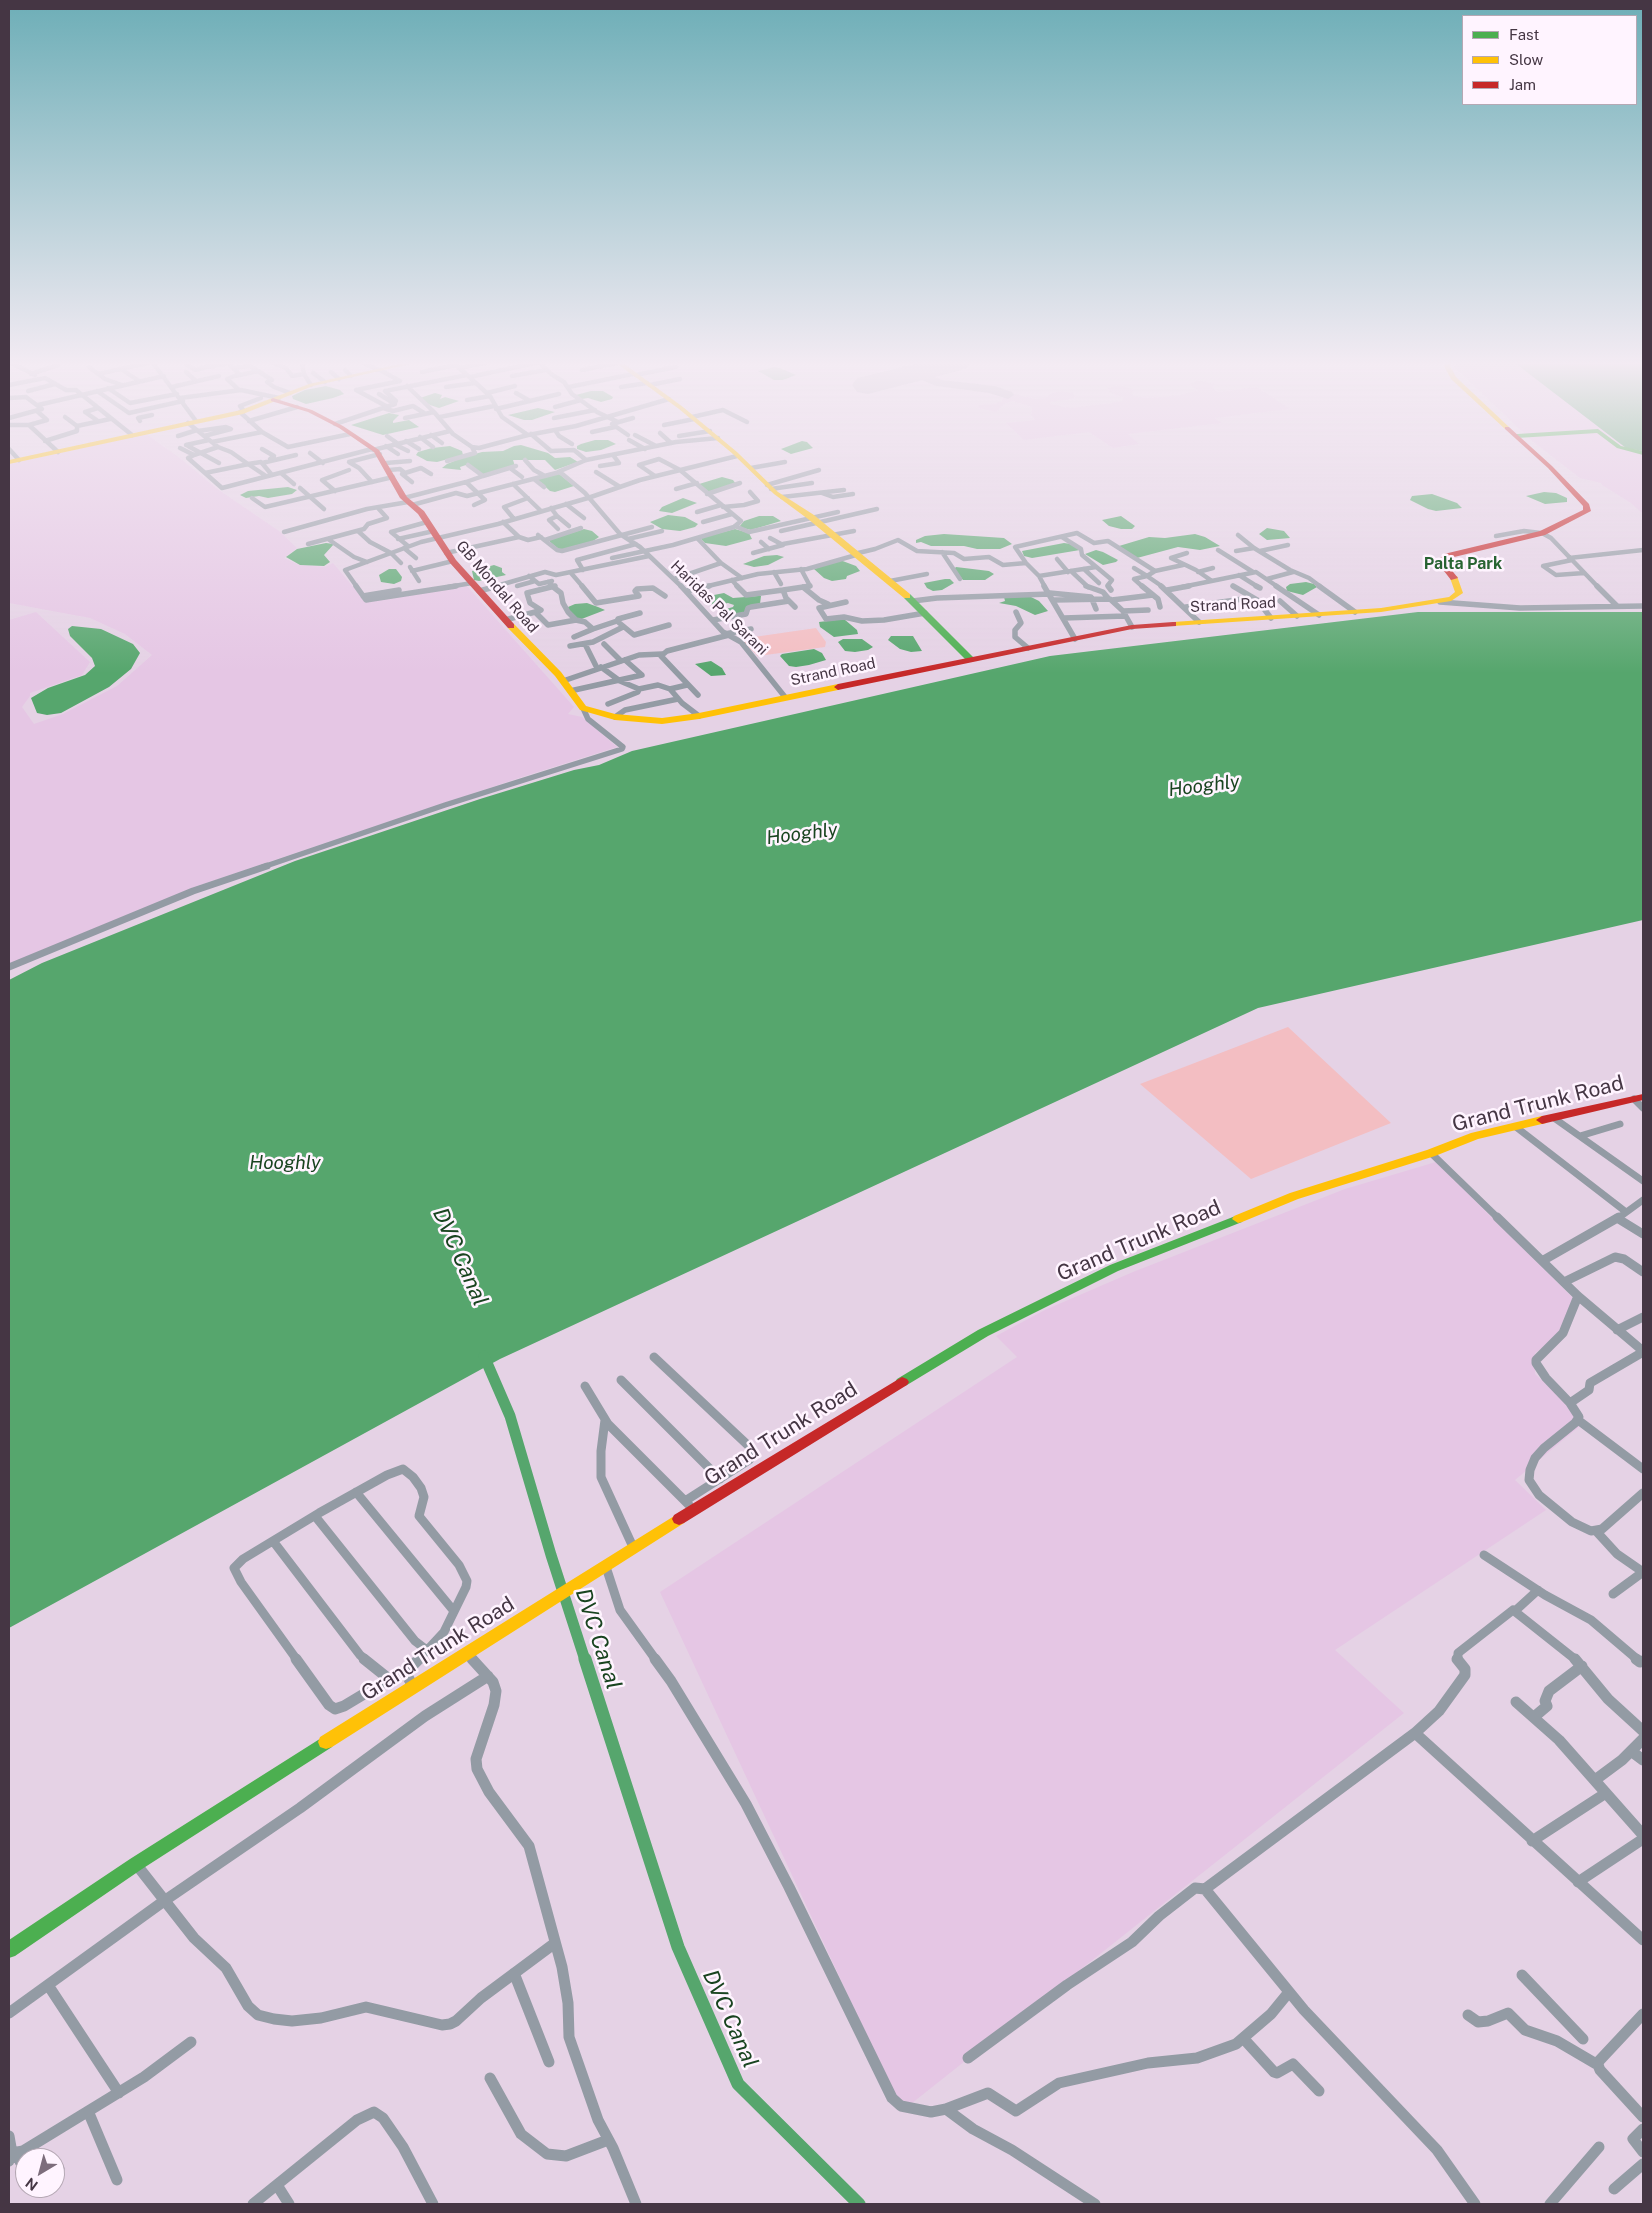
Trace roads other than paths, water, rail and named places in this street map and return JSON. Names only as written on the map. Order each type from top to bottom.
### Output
[{"type":"street","points":[[197,466],[222,488],[235,487],[269,475],[308,466]]},
{"type":"street","points":[[205,474],[238,466]]},
{"type":"street","points":[[252,466],[269,475]]},
{"type":"street","points":[[264,466],[269,475]]},
{"type":"street","points":[[356,466],[372,482]]},
{"type":"street","points":[[372,482],[380,466]]},
{"type":"street","name":"GB Mondal Road","points":[[387,466],[408,501],[433,531],[449,557],[563,681],[583,708]]},
{"type":"street","points":[[395,466],[405,473]]},
{"type":"street","points":[[470,466],[483,476]]},
{"type":"street","points":[[530,466],[545,476]]},
{"type":"street","points":[[284,532],[408,501],[456,493],[465,496],[478,494],[545,476],[571,466]]},
{"type":"street","points":[[642,466],[655,476]]},
{"type":"street","points":[[612,558],[659,549],[735,526],[741,521],[697,483],[673,466]]},
{"type":"street","points":[[416,558],[391,533],[393,530],[433,531],[452,536],[590,497],[655,476],[695,466]]},
{"type":"street","points":[[751,468],[761,466]]},
{"type":"street","name":"Strand Road","points":[[615,716],[662,721],[699,716],[1132,627],[1355,612],[1440,602],[1450,599],[1459,593],[1456,580],[1441,562],[1442,559],[1447,556],[1541,533],[1587,511],[1586,506],[1549,466]]},
{"type":"street","points":[[408,501],[513,467],[524,476],[512,480],[514,484],[541,511]]},
{"type":"street","points":[[332,468],[338,473]]},
{"type":"street","points":[[405,473],[421,468],[431,474]]},
{"type":"street","points":[[751,468],[769,487],[814,520],[913,601],[970,659]]},
{"type":"street","points":[[335,491],[322,480],[349,470]]},
{"type":"street","points":[[769,487],[819,470]]},
{"type":"street","points":[[281,472],[294,484]]},
{"type":"street","name":"Haridas Pal Sarani","points":[[558,472],[590,497],[620,534],[636,544],[687,591],[693,601],[727,634],[741,642],[786,697]]},
{"type":"street","points":[[596,472],[620,487]]},
{"type":"street","points":[[405,473],[402,476],[412,482]]},
{"type":"street","points":[[534,479],[544,487]]},
{"type":"street","points":[[252,498],[265,507],[372,482]]},
{"type":"street","points":[[466,482],[485,501],[474,505]]},
{"type":"street","points":[[676,489],[697,483]]},
{"type":"street","points":[[769,487],[812,483]]},
{"type":"street","points":[[708,494],[740,484]]},
{"type":"street","points":[[300,488],[324,510]]},
{"type":"street","points":[[782,497],[844,490]]},
{"type":"street","points":[[697,512],[758,501],[750,492]]},
{"type":"street","points":[[822,493],[833,498],[853,494]]},
{"type":"street","points":[[514,519],[504,507],[528,498]]},
{"type":"street","points":[[566,504],[584,518]]},
{"type":"street","points":[[308,544],[358,531],[364,529],[368,524],[387,518],[378,508]]},
{"type":"street","points":[[551,508],[569,526]]},
{"type":"street","points":[[735,526],[749,532],[877,509]]},
{"type":"street","points":[[781,531],[838,512]]},
{"type":"street","points":[[703,522],[732,514]]},
{"type":"street","points":[[557,516],[549,519],[558,529]]},
{"type":"street","points":[[503,522],[519,538]]},
{"type":"street","points":[[541,537],[557,550],[579,547],[601,539],[652,527]]},
{"type":"street","points":[[418,581],[411,569],[449,557],[463,549],[519,538],[528,540],[581,528]]},
{"type":"street","points":[[358,531],[370,542],[391,553],[401,563]]},
{"type":"street","points":[[398,540],[433,531]]},
{"type":"street","points":[[433,531],[406,547],[345,570],[367,600],[476,587],[545,572],[552,574],[571,572],[649,556]]},
{"type":"street","points":[[628,540],[662,531]]},
{"type":"street","points":[[1496,536],[1517,531],[1541,533],[1551,538],[1617,606]]},
{"type":"street","points":[[752,553],[782,544],[854,532]]},
{"type":"street","points":[[1076,639],[1039,576],[1026,563],[1015,547],[1077,534],[1094,543],[1108,541],[1156,571]]},
{"type":"street","points":[[1238,535],[1293,572],[1309,578],[1355,612]]},
{"type":"street","points":[[452,536],[463,549]]},
{"type":"street","points":[[1062,537],[1080,549],[1082,555],[1112,580],[1108,584],[1110,590]]},
{"type":"street","points":[[697,538],[721,563],[742,578]]},
{"type":"street","points":[[770,538],[782,544]]},
{"type":"street","points":[[328,539],[354,557],[367,562]]},
{"type":"street","points":[[601,539],[615,549]]},
{"type":"street","points":[[687,591],[742,578],[800,569],[875,549],[898,540],[914,550],[956,553],[964,559],[992,557],[1003,565],[1026,563]]},
{"type":"street","points":[[761,542],[769,549]]},
{"type":"street","points":[[580,559],[636,544]]},
{"type":"street","points":[[1236,551],[1288,545]]},
{"type":"street","points":[[579,547],[592,556]]},
{"type":"street","points":[[568,549],[580,559]]},
{"type":"street","points":[[1218,550],[1252,572],[1267,579],[1318,615]]},
{"type":"street","points":[[1584,573],[1556,575],[1544,566],[1570,559],[1643,550]]},
{"type":"street","points":[[942,552],[960,579]]},
{"type":"street","points":[[1187,553],[1172,558],[1212,581]]},
{"type":"street","points":[[580,559],[577,562],[583,570]]},
{"type":"street","points":[[1057,559],[1088,588],[1103,592],[1124,614],[1132,627]]},
{"type":"street","points":[[674,580],[721,563]]},
{"type":"street","points":[[1160,607],[1159,601],[1134,579],[1147,576],[1156,571],[1184,565]]},
{"type":"street","points":[[1039,576],[1096,567]]},
{"type":"street","points":[[1134,568],[1167,590],[1199,622]]},
{"type":"street","points":[[1198,572],[1213,568]]},
{"type":"street","points":[[732,580],[746,595],[810,586],[800,569]]},
{"type":"street","points":[[1084,569],[1099,583]]},
{"type":"street","points":[[571,572],[596,603],[639,596],[635,591],[637,589],[653,588],[665,596]]},
{"type":"street","points":[[774,572],[781,584]]},
{"type":"street","points":[[1167,590],[1252,572]]},
{"type":"street","points":[[1267,579],[1293,572]]},
{"type":"street","points":[[529,576],[539,584],[556,579],[552,574]]},
{"type":"street","points":[[890,581],[928,574]]},
{"type":"street","points":[[1238,575],[1260,588]]},
{"type":"street","points":[[517,586],[535,581]]},
{"type":"street","points":[[548,582],[561,593],[563,603],[576,620]]},
{"type":"street","points":[[506,620],[540,610],[530,603],[527,594],[555,586]]},
{"type":"street","points":[[1233,586],[1257,600],[1271,618]]},
{"type":"street","points":[[803,587],[818,600],[825,601],[828,604]]},
{"type":"street","points":[[363,596],[399,590]]},
{"type":"street","points":[[783,590],[795,607]]},
{"type":"street","points":[[913,601],[937,598],[1082,594],[1092,598],[1096,609]]},
{"type":"street","points":[[1054,600],[1110,599],[1153,595]]},
{"type":"street","points":[[1186,607],[1250,598]]},
{"type":"street","points":[[713,620],[746,614],[751,607],[789,601]]},
{"type":"street","points":[[1280,601],[1297,616]]},
{"type":"street","points":[[846,602],[819,606],[826,619],[844,617],[848,620],[884,620],[925,613]]},
{"type":"street","points":[[1440,602],[1520,608],[1643,606]]},
{"type":"street","points":[[1064,618],[1124,614],[1148,610]]},
{"type":"street","points":[[536,612],[548,625],[576,620],[585,622],[593,629]]},
{"type":"street","points":[[1016,612],[1021,623],[1015,630],[1014,637],[1028,648]]},
{"type":"street","points":[[574,637],[618,621],[618,619],[640,613]]},
{"type":"street","points":[[618,621],[634,635],[669,625]]},
{"type":"street","points":[[862,621],[867,628]]},
{"type":"street","points":[[570,646],[585,644],[623,627]]},
{"type":"street","points":[[563,681],[642,654],[662,654],[727,634],[752,629]]},
{"type":"street","points":[[585,644],[599,668],[620,681],[639,689],[658,685],[670,689],[687,685]]},
{"type":"street","points":[[570,691],[642,675],[604,644]]},
{"type":"street","points":[[662,654],[661,656],[698,695]]},
{"type":"street","points":[[608,704],[638,692],[639,689]]},
{"type":"street","points":[[670,689],[678,699],[699,716]]},
{"type":"street","points":[[583,708],[615,716],[625,710],[678,699]]},
{"type":"street","points":[[9,967],[193,891],[319,846],[622,749],[623,747],[588,719],[583,708]]},
{"type":"street","name":"Grand Trunk Road","points":[[9,1950],[136,1864],[471,1650],[634,1549],[689,1506],[983,1333],[1088,1279],[1294,1196],[1431,1153],[1475,1136],[1640,1101]]},
{"type":"street","points":[[1554,1118],[1643,1181]]},
{"type":"street","points":[[1580,1136],[1620,1124]]},
{"type":"street","points":[[1516,1127],[1626,1212]]},
{"type":"street","points":[[1431,1153],[1578,1296],[1643,1351],[1590,1383],[1589,1390],[1570,1403]]},
{"type":"street","points":[[1542,1261],[1592,1235],[1643,1200]]},
{"type":"street","points":[[1617,1218],[1643,1234]]},
{"type":"street","points":[[1564,1282],[1615,1257],[1620,1257],[1643,1272]]},
{"type":"street","points":[[1578,1296],[1563,1333],[1536,1360],[1546,1378],[1578,1413],[1578,1420]]},
{"type":"street","points":[[1617,1330],[1643,1317]]},
{"type":"street","points":[[585,1386],[605,1420],[689,1506],[720,1479],[749,1460],[754,1454],[654,1357]]},
{"type":"street","points":[[621,1380],[720,1479]]},
{"type":"street","points":[[605,1420],[601,1451],[601,1477],[634,1549]]},
{"type":"street","points":[[1578,1420],[1643,1469]]},
{"type":"street","points":[[1578,1420],[1544,1448],[1535,1458],[1530,1470],[1529,1480],[1539,1495],[1572,1522],[1582,1528],[1596,1531],[1617,1554],[1643,1572],[1613,1594]]},
{"type":"street","points":[[403,1469],[413,1477],[424,1497],[419,1516],[465,1574],[466,1587],[453,1610],[444,1632],[409,1669],[344,1706],[335,1709],[329,1705],[236,1574],[234,1568],[237,1564],[272,1541],[356,1492],[398,1470],[403,1469]]},
{"type":"street","points":[[356,1492],[453,1610]]},
{"type":"street","points":[[1596,1531],[1643,1493]]},
{"type":"street","points":[[315,1516],[415,1641],[428,1651]]},
{"type":"street","points":[[272,1541],[360,1655],[389,1679]]},
{"type":"street","points":[[1484,1555],[1538,1590],[1591,1620],[1640,1662],[1643,1661]]},
{"type":"street","points":[[603,1568],[620,1610],[671,1681],[746,1804],[789,1887],[892,2098],[900,2106],[932,2112],[946,2109],[988,2093],[1016,2111],[1059,2083],[1148,2063],[1197,2058],[1227,2049],[1243,2038],[1271,2014],[1289,1992]]},
{"type":"street","points":[[968,2058],[1067,1985],[1132,1942],[1160,1916],[1195,1888],[1205,1889],[1415,1733],[1439,1711],[1465,1675],[1464,1669],[1457,1659],[1458,1653],[1511,1611],[1514,1611],[1538,1590]]},
{"type":"street","points":[[1514,1611],[1573,1656],[1619,1710],[1643,1731]]},
{"type":"street","points":[[471,1650],[493,1682],[496,1691],[494,1705],[476,1759],[477,1768],[489,1792],[529,1846],[562,1967],[568,2003],[569,2037],[598,2120],[636,2204]]},
{"type":"street","points":[[1534,1717],[1547,1706],[1546,1701],[1549,1691],[1582,1666]]},
{"type":"street","points":[[409,1669],[407,1675],[413,1687]]},
{"type":"street","points":[[9,2013],[164,1901],[300,1808],[425,1716],[488,1676]]},
{"type":"street","points":[[1516,1702],[1559,1740],[1643,1835]]},
{"type":"street","points":[[1415,1733],[1643,1940]]},
{"type":"street","points":[[1595,1780],[1622,1760],[1643,1738]]},
{"type":"street","points":[[1631,1751],[1643,1760]]},
{"type":"street","points":[[1532,1841],[1606,1793]]},
{"type":"street","points":[[1578,1882],[1643,1840]]},
{"type":"street","points":[[136,1864],[194,1938],[226,1968],[248,2006],[258,2015],[274,2019],[292,2021],[321,2018],[366,2007],[442,2025],[450,2024],[456,2021],[481,1998],[555,1943]]},
{"type":"street","points":[[1205,1889],[1289,1992],[1437,2150],[1456,2181],[1475,2204]]},
{"type":"street","points":[[514,1973],[549,2062]]},
{"type":"street","points":[[1522,1975],[1583,2038]]},
{"type":"street","points":[[48,1984],[119,2093]]},
{"type":"street","points":[[1468,2015],[1478,2022],[1488,2021],[1508,2014],[1526,2030],[1558,2041],[1598,2065],[1600,2070],[1643,2117]]},
{"type":"street","points":[[1598,2065],[1643,2014]]},
{"type":"street","points":[[1243,2038],[1274,2072],[1277,2073],[1293,2064],[1319,2091]]},
{"type":"street","points":[[9,2136],[10,2157],[119,2093],[191,2042]]},
{"type":"street","points":[[490,2078],[521,2134],[547,2154],[566,2156],[608,2140]]},
{"type":"street","points":[[946,2109],[980,2133],[1027,2159],[1095,2204]]},
{"type":"street","points":[[88,2111],[117,2180]]},
{"type":"street","points":[[254,2204],[357,2120],[374,2112],[383,2118],[403,2148],[433,2204]]},
{"type":"street","points":[[1643,2129],[1633,2138],[1643,2152]]},
{"type":"street","points":[[1550,2204],[1599,2147]]},
{"type":"street","points":[[1614,2189],[1643,2164]]},
{"type":"street","points":[[277,2184],[289,2204]]},
{"type":"water","points":[[444,466],[462,466],[460,467],[461,470],[442,468]]},
{"type":"water","points":[[472,466],[514,466],[484,475]]},
{"type":"water","points":[[551,466],[566,466],[555,470]]},
{"type":"water","points":[[558,473],[574,486],[555,492],[550,491],[537,479]]},
{"type":"water","points":[[722,477],[733,480],[736,484],[709,492],[699,484]]},
{"type":"water","points":[[288,487],[297,490],[292,494],[268,498],[259,496],[246,498],[240,495],[248,491]]},
{"type":"water","points":[[1544,492],[1556,493],[1567,498],[1567,502],[1545,504],[1526,496]]},
{"type":"water","points":[[1432,494],[1457,503],[1462,508],[1436,511],[1410,500],[1412,496]]},
{"type":"water","points":[[683,498],[697,503],[672,513],[659,511],[662,507]]},
{"type":"water","points":[[668,515],[685,517],[698,524],[695,527],[680,531],[662,529],[650,522]]},
{"type":"water","points":[[759,516],[773,516],[781,521],[751,530],[739,527],[744,521]]},
{"type":"water","points":[[1121,516],[1135,526],[1132,529],[1121,529],[1109,526],[1102,520]]},
{"type":"water","points":[[1267,528],[1284,531],[1290,538],[1267,540],[1259,534]]},
{"type":"water","points":[[584,529],[592,531],[599,537],[593,541],[560,550],[549,540]]},
{"type":"water","points":[[735,529],[749,533],[752,539],[726,546],[705,543],[700,538]]},
{"type":"water","points":[[944,534],[1004,538],[1012,544],[1000,549],[977,549],[964,546],[931,546],[921,542],[916,543],[916,540],[925,536]]},
{"type":"water","points":[[1195,534],[1205,537],[1220,546],[1200,550],[1178,547],[1137,558],[1119,546],[1149,537],[1165,538]]},
{"type":"water","points":[[326,543],[334,544],[324,555],[330,562],[324,566],[300,565],[286,557],[297,549]]},
{"type":"water","points":[[1064,543],[1071,544],[1080,550],[1032,558],[1024,556],[1022,551]]},
{"type":"water","points":[[1096,550],[1118,560],[1103,565],[1085,554]]},
{"type":"water","points":[[777,555],[784,557],[768,565],[754,567],[743,564],[764,556]]},
{"type":"water","points":[[840,560],[856,566],[860,571],[847,576],[846,579],[832,581],[824,578],[814,569]]},
{"type":"water","points":[[494,565],[502,568],[502,572],[506,575],[479,581],[474,580],[472,571]]},
{"type":"water","points":[[956,567],[989,571],[994,574],[985,580],[963,580],[954,569]]},
{"type":"water","points":[[389,569],[396,569],[402,577],[401,581],[394,584],[381,582],[379,575]]},
{"type":"water","points":[[950,579],[954,583],[942,590],[933,591],[927,588],[924,583]]},
{"type":"water","points":[[1306,582],[1317,587],[1303,595],[1287,591],[1286,587],[1290,584]]},
{"type":"water","points":[[724,593],[733,598],[761,596],[760,604],[746,607],[746,613],[728,616],[723,614],[723,610],[734,605],[728,603],[710,604],[704,597]]},
{"type":"water","points":[[1029,596],[1039,601],[1048,611],[1035,615],[1016,606],[999,603],[1005,601],[1004,597]]},
{"type":"water","points":[[587,603],[605,610],[579,620],[569,612],[568,607]]},
{"type":"water","name":"Hooghly","points":[[1418,612],[1643,612],[1643,920],[1258,1008],[500,1359],[9,1628],[9,980],[42,963],[295,861],[480,799],[574,770],[599,765],[632,751],[1050,656]]},
{"type":"water","points":[[844,619],[857,630],[858,634],[834,637],[820,627],[819,622]]},
{"type":"water","points":[[72,626],[101,629],[133,644],[140,653],[131,669],[109,687],[61,713],[47,715],[37,713],[31,698],[48,688],[85,675],[95,666],[92,658],[70,636],[68,629]]},
{"type":"water","points":[[891,636],[913,636],[922,651],[911,652],[900,649],[888,640]]},
{"type":"water","points":[[843,639],[862,639],[873,647],[868,650],[855,652],[845,651],[838,642]]},
{"type":"water","points":[[814,649],[822,653],[826,660],[796,667],[789,666],[780,656],[782,654]]},
{"type":"water","points":[[711,661],[722,668],[726,675],[711,676],[695,664]]},
{"type":"waterway","name":"DVC Canal","points":[[484,1356],[510,1416],[551,1555],[585,1660]]},
{"type":"waterway","name":"DVC Canal","points":[[585,1659],[678,1947],[738,2084],[859,2204]]},
{"type":"district","name":"Palta Park","points":[[1463,564]]}]
